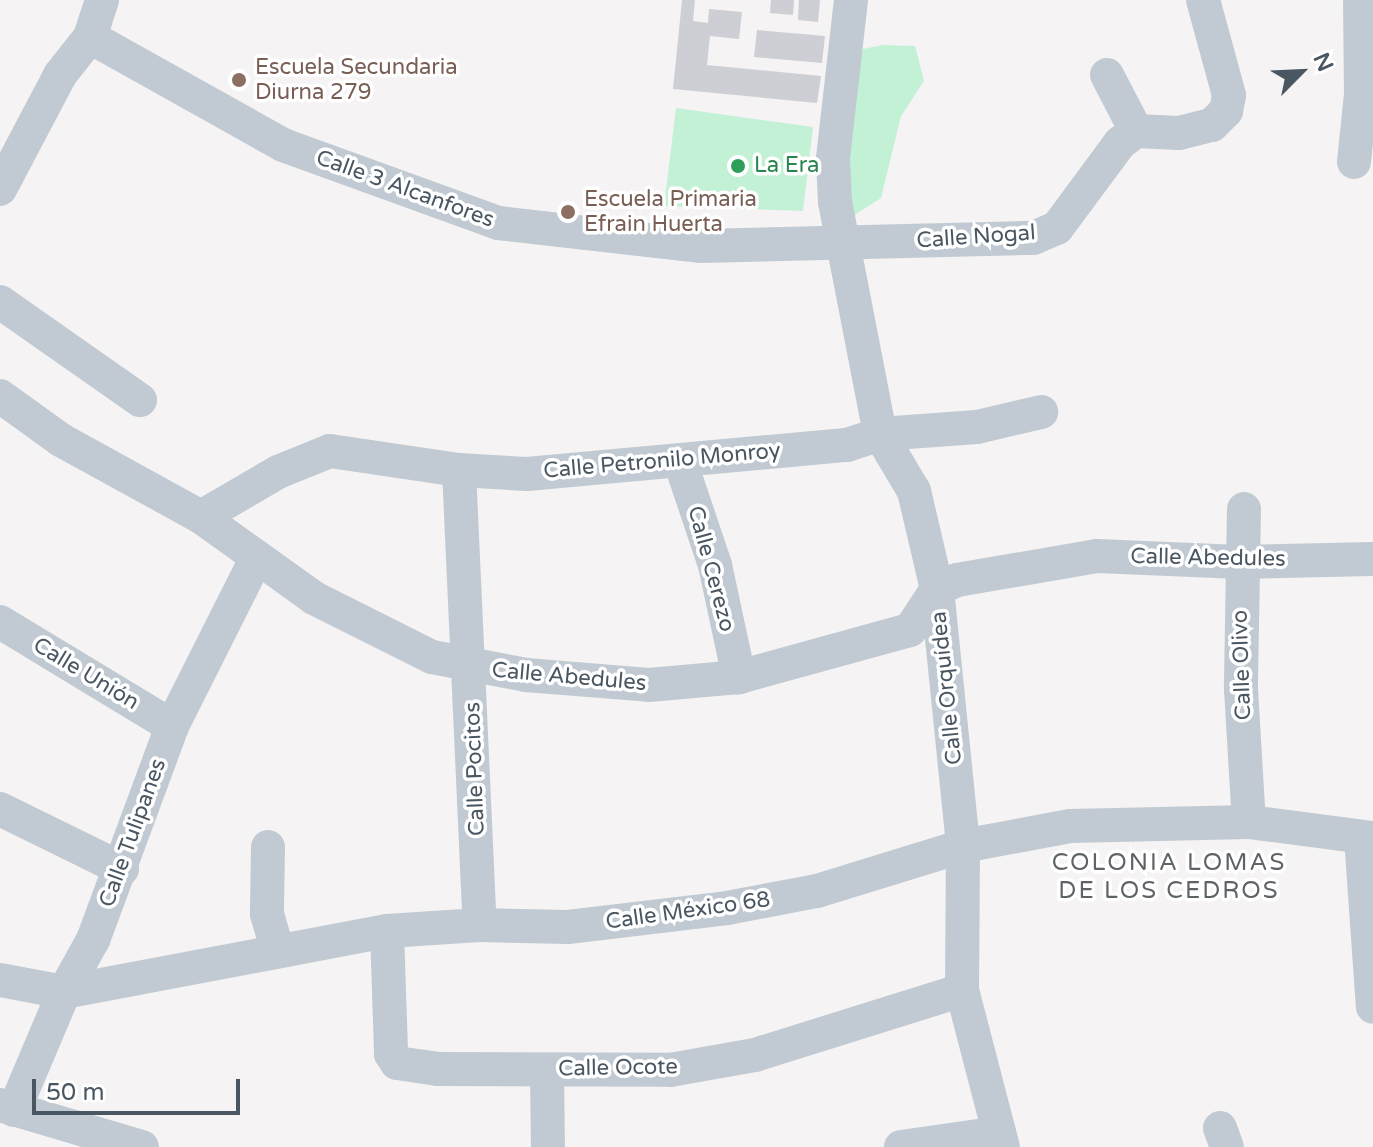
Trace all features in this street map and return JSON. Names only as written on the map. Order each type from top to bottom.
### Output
[{"type":"street","points":[[0,189],[60,75],[90,37],[102,0]]},
{"type":"street","name":"Calle Orquídea","points":[[851,0],[833,159],[835,202],[880,434],[914,491],[937,589],[963,846],[962,990],[1001,1140]]},
{"type":"street","points":[[1107,75],[1136,131],[1179,133],[1212,125],[1226,111],[1229,95],[1203,0]]},
{"type":"street","points":[[1354,162],[1361,94],[1360,0]]},
{"type":"street","name":"Calle 3 Alcanfores","points":[[90,37],[283,145],[498,223],[700,246],[844,239]]},
{"type":"street","name":"Calle Nogal","points":[[844,239],[1033,238],[1057,228],[1120,143],[1136,131]]},
{"type":"street","points":[[0,302],[140,400]]},
{"type":"street","name":"Calle Abedules","points":[[0,396],[61,440],[201,517],[314,598],[432,657],[472,668],[605,685],[739,677],[910,630],[937,589],[957,580],[1097,556],[1240,562],[1373,559]]},
{"type":"street","name":"Calle Petronilo Monroy","points":[[201,517],[278,472],[330,451],[459,470],[527,474],[847,445],[880,434],[977,427],[1041,412]]},
{"type":"street","name":"Calle Cerezo","points":[[680,461],[715,565],[739,677]]},
{"type":"street","name":"Calle Pocitos","points":[[459,470],[472,668],[480,925]]},
{"type":"street","name":"Calle Olivo","points":[[1244,509],[1240,562],[1249,822]]},
{"type":"street","name":"Calle Tulipanes","points":[[7,1108],[93,940],[122,869],[172,726],[256,559]]},
{"type":"street","name":"Calle Unión","points":[[0,622],[172,726]]},
{"type":"street","points":[[0,809],[122,869]]},
{"type":"street","name":"Calle México 68","points":[[0,980],[64,992],[277,949],[387,931],[480,925],[568,927],[727,908],[817,891],[963,846],[1070,826],[1249,822],[1367,837]]},
{"type":"street","points":[[1367,837],[1373,1007]]},
{"type":"street","points":[[268,847],[267,914],[277,949]]},
{"type":"street","name":"Calle Ocote","points":[[387,931],[387,1043],[397,1063],[438,1069],[670,1070],[755,1055],[962,990]]},
{"type":"street","points":[[547,1070],[548,1147]]},
{"type":"street","points":[[7,1108],[142,1147]]},
{"type":"street","points":[[901,1147],[1001,1140]]},
{"type":"green space","points":[[883,45],[915,46],[924,81],[901,116],[881,198],[853,216],[840,169],[853,51]]},
{"type":"green space","name":"La Era","points":[[676,108],[813,127],[803,211],[664,206]]},
{"type":"building","points":[[682,0],[695,0],[693,21],[708,23],[709,9],[742,12],[739,39],[710,36],[707,65],[821,76],[817,103],[673,89]]},
{"type":"building","points":[[771,0],[794,0],[793,15],[770,13]]},
{"type":"building","points":[[799,0],[820,0],[818,22],[798,20]]},
{"type":"building","points":[[757,30],[825,36],[822,63],[754,57]]},
{"type":"place","name":"Escuela Secundaria Diurna 279","points":[[239,80]]},
{"type":"place","name":"La Era","points":[[738,166]]},
{"type":"place","name":"Escuela Primaria Efrain Huerta","points":[[568,212]]},
{"type":"district","name":"COLONIA LOMAS DE LOS CEDROS","points":[[1169,877]]}]
